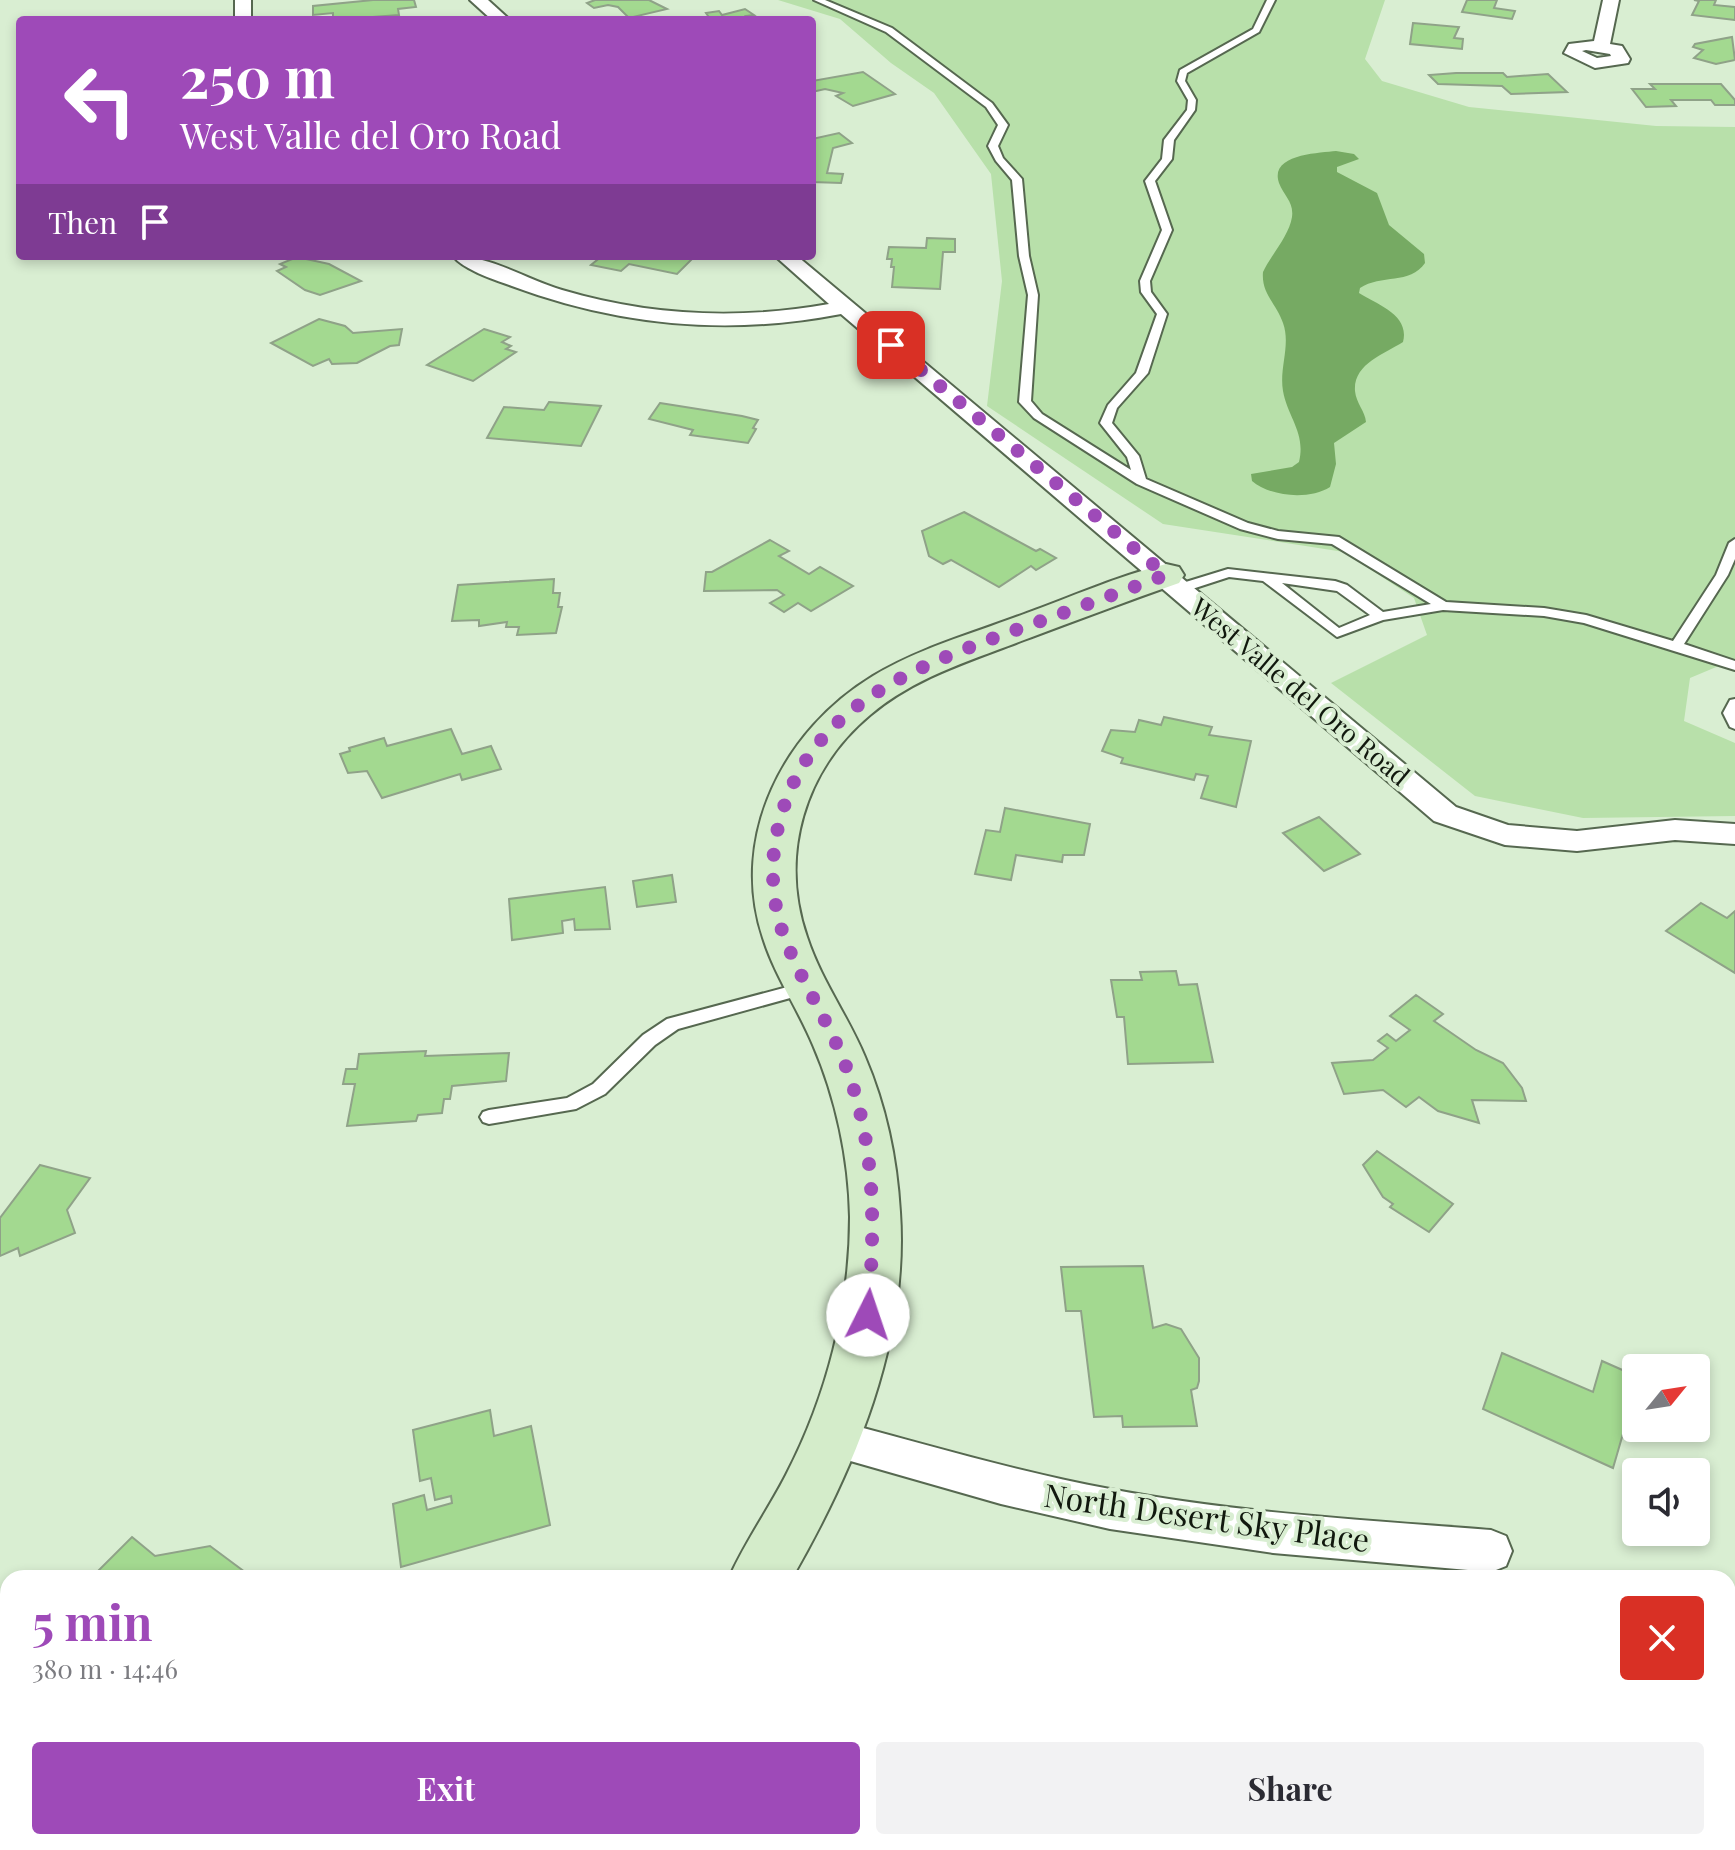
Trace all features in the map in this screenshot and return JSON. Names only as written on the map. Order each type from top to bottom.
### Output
[{"type":"street","points":[[478,0],[497,16]]},
{"type":"street","points":[[1601,46],[1611,0]]},
{"type":"street","points":[[470,260],[507,280],[560,298],[626,312],[699,318],[800,318],[845,307]]},
{"type":"street","name":"West Valle del Oro Road","points":[[790,260],[1445,814],[1505,835],[1577,841],[1675,830],[1735,834]]},
{"type":"street","points":[[764,1570],[789,1530],[833,1439],[855,1376],[868,1315],[875,1218],[859,1110],[843,1059],[807,988],[775,908],[775,839],[785,799],[807,759],[830,730],[855,706],[907,672],[1173,582]]},
{"type":"street","name":"North Desert Sky Place","points":[[833,1439],[1059,1498],[1192,1521],[1293,1535],[1491,1551]]},
{"type":"lane","points":[[818,0],[889,30],[989,105],[1003,125],[993,146],[999,159],[1017,179],[1024,256],[1033,295],[1025,402],[1038,416],[1141,481],[1244,526],[1278,535],[1335,540],[1443,606]]},
{"type":"lane","points":[[1141,481],[1133,456],[1106,423],[1114,400],[1142,374],[1162,314],[1146,292],[1145,281],[1167,230],[1150,181],[1167,159],[1169,140],[1191,110],[1192,100],[1181,81],[1183,72],[1256,30],[1271,0]]},
{"type":"lane","points":[[1676,646],[1722,575],[1735,543]]},
{"type":"lane","points":[[1173,582],[1228,573],[1336,585],[1380,616]]},
{"type":"lane","points":[[1265,576],[1337,633],[1380,616],[1443,606],[1558,614],[1632,631],[1735,666]]},
{"type":"lane","points":[[1735,703],[1730,713],[1735,724]]},
{"type":"lane","points":[[489,1117],[570,1104],[599,1089],[649,1040],[673,1024],[807,988]]},
{"type":"shaded area","points":[[778,0],[1385,0],[1365,59],[1382,81],[1469,107],[1656,126],[1735,127],[1735,664],[1721,665],[1690,678],[1684,721],[1735,743],[1735,816],[1583,818],[1475,796],[1331,683],[1427,635],[1414,598],[1344,552],[1163,524],[987,406],[1002,281],[991,174],[934,93],[891,63],[840,19]]},
{"type":"shaded area","points":[[1336,151],[1354,154],[1359,159],[1337,167],[1337,172],[1377,193],[1389,225],[1424,254],[1425,263],[1411,274],[1360,288],[1359,293],[1397,318],[1404,333],[1403,342],[1371,361],[1359,374],[1355,391],[1366,422],[1334,443],[1336,464],[1330,487],[1312,494],[1290,495],[1269,491],[1252,481],[1251,474],[1292,467],[1299,462],[1301,452],[1283,391],[1285,331],[1267,293],[1263,272],[1284,238],[1292,217],[1292,207],[1279,183],[1281,166],[1308,154]]},
{"type":"building","points":[[373,0],[414,0],[416,7],[398,9],[399,15],[333,16],[333,13],[313,15],[313,6]]},
{"type":"building","points":[[595,0],[649,0],[667,9],[627,16],[618,7],[608,5],[594,8],[587,3]]},
{"type":"building","points":[[1467,0],[1497,0],[1494,8],[1515,11],[1512,19],[1462,12]]},
{"type":"building","points":[[1694,0],[1716,0],[1714,5],[1735,7],[1735,20],[1692,15],[1699,1]]},
{"type":"building","points":[[745,9],[754,15],[708,16],[706,13],[719,11],[722,15]]},
{"type":"building","points":[[1413,23],[1459,27],[1454,38],[1463,39],[1462,49],[1410,44]]},
{"type":"building","points":[[1732,37],[1735,60],[1716,64],[1694,58],[1703,50],[1693,47],[1695,44]]},
{"type":"building","points":[[863,72],[895,94],[853,106],[836,96],[843,93],[825,89],[816,91],[816,80]]},
{"type":"building","points":[[1503,73],[1507,77],[1548,74],[1567,92],[1511,94],[1502,86],[1438,84],[1429,75]]},
{"type":"building","points":[[1650,84],[1721,84],[1735,100],[1735,105],[1715,105],[1711,100],[1671,100],[1676,106],[1646,107],[1632,89],[1655,89]]},
{"type":"building","points":[[839,133],[852,143],[833,148],[827,173],[843,174],[841,183],[816,182],[816,138]]},
{"type":"building","points":[[927,238],[955,239],[955,252],[943,252],[940,289],[892,287],[894,267],[891,267],[892,259],[887,259],[889,247],[926,248]]},
{"type":"building","points":[[290,260],[311,260],[329,264],[361,281],[320,295],[305,290],[277,271],[286,267],[280,264]]},
{"type":"building","points":[[597,260],[691,260],[677,274],[629,264],[621,271],[591,265]]},
{"type":"building","points":[[319,319],[345,326],[353,333],[402,329],[399,345],[390,346],[357,363],[332,364],[329,359],[313,366],[271,343]]},
{"type":"building","points":[[484,329],[510,337],[502,342],[511,346],[506,349],[516,352],[473,381],[427,365]]},
{"type":"building","points":[[549,402],[601,406],[581,446],[487,438],[504,407],[544,410]]},
{"type":"building","points":[[660,403],[758,420],[748,443],[690,435],[693,430],[649,419]]},
{"type":"building","points":[[964,512],[1036,551],[1040,549],[1056,558],[1036,570],[1031,566],[999,587],[951,560],[943,564],[929,556],[922,531]]},
{"type":"building","points":[[770,540],[789,551],[779,556],[809,574],[820,567],[853,586],[811,611],[798,603],[784,612],[770,603],[784,595],[777,590],[704,591],[706,572],[712,572]]},
{"type":"building","points":[[554,579],[553,593],[560,593],[558,607],[562,607],[556,633],[517,635],[519,627],[506,627],[507,622],[479,626],[479,620],[452,621],[458,585]]},
{"type":"building","points":[[1164,717],[1212,727],[1209,735],[1251,741],[1236,807],[1201,798],[1208,776],[1196,774],[1194,780],[1121,763],[1123,758],[1102,751],[1111,730],[1135,732],[1139,720],[1161,725]]},
{"type":"building","points":[[451,729],[462,754],[491,746],[501,769],[462,780],[460,774],[382,798],[367,771],[348,773],[340,754],[350,751],[349,748],[384,738],[387,746]]},
{"type":"building","points":[[1005,808],[1090,824],[1084,855],[1063,855],[1062,862],[1016,855],[1011,880],[975,874],[986,830],[1000,832]]},
{"type":"building","points":[[1319,817],[1360,854],[1324,871],[1283,833]]},
{"type":"building","points":[[672,875],[676,902],[637,907],[633,881]]},
{"type":"building","points":[[605,887],[610,929],[575,930],[574,919],[562,921],[563,933],[512,940],[509,899]]},
{"type":"building","points":[[1701,903],[1727,918],[1735,911],[1735,973],[1666,931]]},
{"type":"building","points":[[1176,971],[1179,985],[1197,984],[1213,1062],[1128,1064],[1124,1017],[1117,1017],[1111,980],[1142,980],[1140,972]]},
{"type":"building","points":[[1416,995],[1443,1014],[1434,1021],[1476,1050],[1503,1063],[1522,1088],[1526,1101],[1472,1100],[1479,1123],[1438,1111],[1419,1097],[1406,1107],[1383,1090],[1344,1094],[1332,1063],[1373,1060],[1388,1048],[1378,1041],[1387,1034],[1396,1041],[1410,1030],[1390,1016]]},
{"type":"building","points":[[426,1051],[425,1056],[509,1053],[506,1081],[452,1086],[450,1099],[444,1099],[442,1113],[418,1115],[416,1121],[347,1126],[355,1084],[343,1084],[346,1069],[357,1069],[359,1054]]},
{"type":"building","points":[[1377,1151],[1453,1204],[1429,1232],[1390,1207],[1393,1204],[1383,1197],[1363,1165]]},
{"type":"building","points":[[40,1165],[90,1178],[67,1210],[75,1233],[20,1256],[18,1248],[0,1256],[0,1218]]},
{"type":"building","points":[[1143,1266],[1153,1328],[1166,1324],[1181,1329],[1199,1358],[1199,1381],[1197,1388],[1191,1390],[1197,1426],[1123,1427],[1122,1416],[1094,1417],[1081,1311],[1066,1311],[1061,1267]]},
{"type":"building","points":[[1502,1353],[1593,1392],[1602,1361],[1622,1370],[1622,1437],[1613,1468],[1483,1409]]},
{"type":"building","points":[[490,1410],[494,1436],[531,1426],[550,1525],[401,1567],[393,1504],[424,1495],[427,1510],[452,1503],[451,1496],[435,1500],[431,1478],[420,1481],[413,1430]]},
{"type":"building","points":[[132,1537],[155,1556],[210,1546],[242,1570],[99,1570]]},
{"type":"route","points":[[868,1315],[875,1218],[859,1110],[843,1059],[807,988],[775,908],[775,839],[785,799],[807,759],[830,730],[855,706],[907,672],[1166,575],[891,345]]}]
